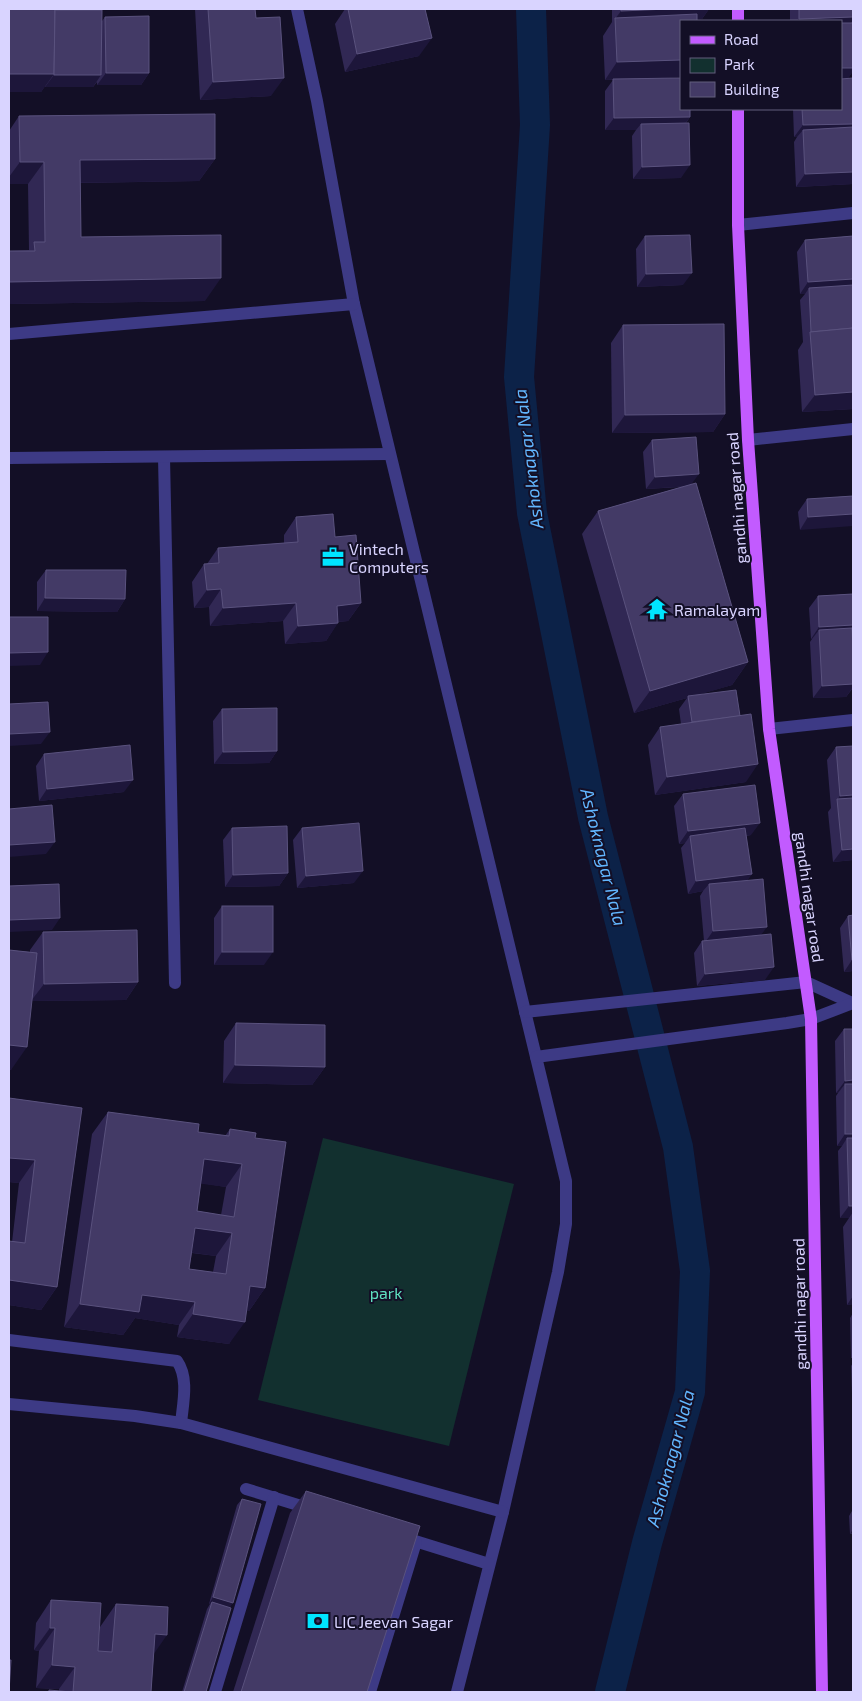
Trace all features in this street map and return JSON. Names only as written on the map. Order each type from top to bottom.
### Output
[{"type":"main road","name":"gandhi nagar road","points":[[738,110],[738,225],[748,440],[770,728],[811,1019],[822,1692]]},
{"type":"street","points":[[297,9],[317,101],[354,304],[566,1181],[566,1224],[558,1272],[503,1512],[457,1692]]},
{"type":"street","points":[[738,225],[853,213]]},
{"type":"street","points":[[9,334],[354,304]]},
{"type":"street","points":[[748,440],[853,429]]},
{"type":"street","points":[[9,458],[389,454]]},
{"type":"street","points":[[164,457],[175,982]]},
{"type":"street","points":[[770,728],[853,720]]},
{"type":"street","points":[[525,1012],[806,982],[853,1003]]},
{"type":"street","points":[[536,1057],[811,1019],[853,1003]]},
{"type":"street","points":[[9,1340],[177,1361],[182,1369],[184,1388],[181,1423]]},
{"type":"street","points":[[9,1404],[135,1416],[181,1423],[503,1512]]},
{"type":"street","points":[[246,1489],[321,1512]]},
{"type":"street","points":[[215,1692],[274,1497]]},
{"type":"street","points":[[387,1533],[489,1564]]},
{"type":"street","points":[[370,1692],[416,1542]]},
{"type":"green space","name":"park","points":[[323,1138],[514,1184],[449,1446],[258,1400]]},
{"type":"building","points":[[9,9],[55,9],[54,74],[9,74]]},
{"type":"building","points":[[208,9],[255,9],[256,18],[280,17],[284,78],[213,82]]},
{"type":"building","points":[[348,9],[425,9],[432,38],[357,54]]},
{"type":"building","points":[[621,9],[668,9],[621,11]]},
{"type":"building","points":[[799,9],[853,9],[853,17],[799,19]]},
{"type":"building","points":[[55,10],[102,10],[101,75],[54,75]]},
{"type":"building","points":[[697,14],[697,20],[680,20],[680,60],[617,62],[615,18]]},
{"type":"building","points":[[149,16],[149,73],[106,73],[105,17]]},
{"type":"building","points":[[842,23],[853,23],[853,68],[842,68]]},
{"type":"building","points":[[680,78],[680,110],[690,110],[690,117],[614,118],[613,79]]},
{"type":"building","points":[[853,78],[853,124],[803,125],[802,110],[842,110],[842,79]]},
{"type":"building","points":[[215,114],[215,159],[80,160],[81,237],[221,235],[221,278],[9,282],[9,251],[35,251],[34,242],[45,242],[44,162],[20,162],[19,116]]},
{"type":"building","points":[[689,123],[690,165],[642,167],[641,124]]},
{"type":"building","points":[[853,127],[853,172],[805,174],[803,130]]},
{"type":"building","points":[[690,235],[692,273],[646,274],[645,236]]},
{"type":"building","points":[[853,236],[853,279],[808,282],[805,240]]},
{"type":"building","points":[[853,285],[853,328],[811,332],[809,288]]},
{"type":"building","points":[[724,324],[725,414],[625,415],[623,325]]},
{"type":"building","points":[[853,328],[853,392],[815,395],[810,332]]},
{"type":"building","points":[[696,437],[699,474],[655,477],[652,440]]},
{"type":"building","name":"Ramalayam","points":[[696,483],[748,662],[650,691],[598,511]]},
{"type":"building","points":[[853,496],[853,514],[808,517],[807,499]]},
{"type":"building","points":[[333,514],[335,537],[356,535],[361,603],[337,606],[338,623],[298,626],[296,603],[223,608],[221,589],[207,590],[204,564],[219,563],[218,548],[298,542],[296,517]]},
{"type":"building","points":[[46,570],[126,570],[125,599],[45,598]]},
{"type":"building","points":[[853,594],[853,625],[819,627],[818,596]]},
{"type":"building","points":[[9,617],[48,617],[48,652],[9,653]]},
{"type":"building","points":[[852,628],[853,684],[822,686],[819,630]]},
{"type":"building","points":[[736,690],[740,716],[692,722],[688,696]]},
{"type":"building","points":[[48,702],[50,732],[9,734],[9,704]]},
{"type":"building","points":[[277,708],[277,751],[223,752],[222,709]]},
{"type":"building","points":[[751,714],[758,764],[667,777],[660,727]]},
{"type":"building","points":[[130,745],[133,780],[47,789],[44,754]]},
{"type":"building","points":[[853,746],[853,795],[840,796],[836,747]]},
{"type":"building","points":[[755,785],[760,823],[688,831],[683,794]]},
{"type":"building","points":[[853,798],[853,849],[842,850],[837,799]]},
{"type":"building","points":[[52,805],[55,842],[9,845],[9,809]]},
{"type":"building","points":[[359,823],[363,871],[306,876],[302,828]]},
{"type":"building","points":[[287,826],[288,873],[233,875],[232,828]]},
{"type":"building","points":[[745,828],[752,874],[696,881],[690,836]]},
{"type":"building","points":[[763,879],[767,927],[713,931],[709,884]]},
{"type":"building","points":[[59,884],[60,918],[9,920],[9,886]]},
{"type":"building","points":[[222,906],[273,906],[273,952],[222,952]]},
{"type":"building","points":[[853,915],[853,960],[852,960],[848,916]]},
{"type":"building","points":[[137,930],[138,982],[44,984],[43,932]]},
{"type":"building","points":[[771,934],[774,967],[705,974],[702,941]]},
{"type":"building","points":[[9,950],[37,953],[27,1047],[9,1045]]},
{"type":"building","points":[[236,1023],[325,1025],[325,1067],[235,1065]]},
{"type":"building","points":[[844,1029],[853,1029],[853,1080],[845,1081]]},
{"type":"building","points":[[845,1084],[853,1084],[853,1134],[845,1134]]},
{"type":"building","points":[[9,1098],[82,1108],[57,1287],[9,1280],[9,1241],[25,1243],[35,1160],[9,1158]]},
{"type":"building","points":[[108,1112],[199,1124],[198,1132],[229,1136],[230,1129],[256,1133],[255,1138],[286,1142],[265,1288],[250,1286],[245,1322],[193,1314],[195,1302],[142,1295],[139,1312],[80,1304]],"holes":[[[204,1159],[242,1164],[234,1217],[197,1211]],[[195,1228],[232,1233],[226,1274],[189,1269]]]},
{"type":"building","points":[[847,1138],[853,1138],[853,1206],[849,1206]]},
{"type":"building","name":"LIC Jeevan Sagar","points":[[306,1491],[420,1526],[367,1692],[241,1692]]},
{"type":"building","points":[[242,1499],[261,1504],[233,1603],[213,1597]]},
{"type":"building","points":[[51,1600],[101,1603],[98,1651],[112,1652],[116,1604],[168,1607],[167,1635],[155,1634],[151,1692],[73,1692],[75,1667],[52,1665],[55,1628],[50,1628]]},
{"type":"building","points":[[212,1602],[231,1608],[206,1692],[184,1692]]},
{"type":"building","points":[[9,1660],[11,1660],[9,1692]]},
{"type":"building","points":[[49,1690],[71,1692],[49,1692]]},
{"type":"waterway","name":"Ashoknagar Nala","points":[[531,9],[535,125],[519,377],[532,513],[593,817],[678,1147],[695,1271],[690,1392],[647,1543],[610,1692]]},
{"type":"place","name":"Vintech Computers","points":[[333,557]]},
{"type":"place","name":"Ramalayam","points":[[657,609]]},
{"type":"place","name":"LIC Jeevan Sagar","points":[[318,1621]]}]
